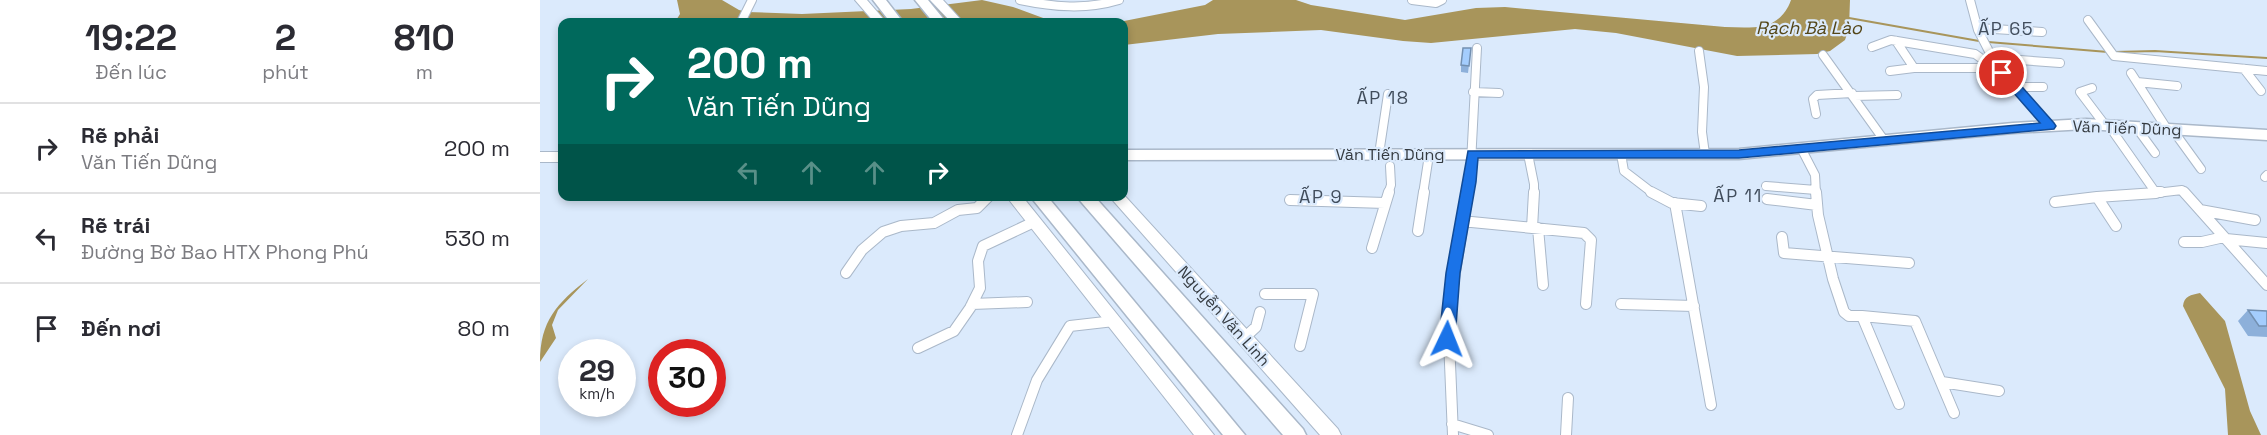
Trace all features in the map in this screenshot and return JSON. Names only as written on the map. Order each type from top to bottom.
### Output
[{"type":"highway","points":[[879,0],[894,18]]},
{"type":"highway","points":[[927,1],[938,18]]},
{"type":"highway","name":"Văn Tiến Dũng","points":[[1128,155],[1739,154],[2049,126],[2136,127],[2267,135]]},
{"type":"highway","points":[[1042,201],[1235,435]]},
{"type":"highway","name":"Nguyễn Văn Linh","points":[[1088,201],[1296,435]]},
{"type":"main road","points":[[927,1],[951,18]]},
{"type":"main road","points":[[863,2],[876,18]]},
{"type":"main road","points":[[540,157],[558,157]]},
{"type":"main road","points":[[1017,201],[1205,435]]},
{"type":"main road","name":"Nguyễn Văn Linh","points":[[1121,201],[1332,435]]},
{"type":"street","points":[[1020,0],[1048,6],[1100,7],[1119,0]]},
{"type":"street","points":[[1412,0],[1436,3],[1442,0]]},
{"type":"street","points":[[1970,0],[1978,29],[1993,59],[2049,126]]},
{"type":"street","points":[[743,18],[751,3]]},
{"type":"street","points":[[2088,20],[2110,51],[2267,71]]},
{"type":"street","points":[[1978,29],[2042,32]]},
{"type":"street","points":[[1872,46],[1891,40],[1975,54],[1982,59],[2060,63]]},
{"type":"street","points":[[1896,41],[1914,68]]},
{"type":"street","points":[[1477,48],[1470,182],[1461,221],[1448,316],[1453,430],[1488,435]]},
{"type":"street","points":[[1699,51],[1704,87],[1702,132],[1706,154]]},
{"type":"street","points":[[1823,55],[1884,140]]},
{"type":"street","points":[[1890,71],[1993,59]]},
{"type":"street","points":[[2244,69],[2261,91]]},
{"type":"street","points":[[2131,73],[2169,129],[2200,169]]},
{"type":"street","points":[[2137,82],[2177,86]]},
{"type":"street","points":[[2015,87],[2043,87]]},
{"type":"street","points":[[2092,88],[2080,92],[2156,193]]},
{"type":"street","points":[[1473,92],[1499,93]]},
{"type":"street","points":[[1379,154],[1388,94]]},
{"type":"street","points":[[1816,114],[1813,99],[1816,95],[1897,94]]},
{"type":"street","points":[[2136,127],[2155,153]]},
{"type":"street","points":[[1801,148],[1815,175],[1817,205],[1844,312],[1849,316],[1915,321],[1954,412]]},
{"type":"street","points":[[1528,154],[1534,184],[1535,228],[1543,285]]},
{"type":"street","points":[[1621,154],[1624,171],[1650,192],[1675,203],[1701,206]]},
{"type":"street","points":[[1418,231],[1430,155]]},
{"type":"street","points":[[1372,248],[1391,184],[1390,166]]},
{"type":"street","points":[[1766,186],[1816,190]]},
{"type":"street","points":[[2055,202],[2182,190],[2267,285]]},
{"type":"street","points":[[2097,197],[2116,226]]},
{"type":"street","points":[[1767,199],[1817,205]]},
{"type":"street","points":[[1290,200],[1384,203]]},
{"type":"street","points":[[846,273],[855,257],[873,239],[898,227],[934,223],[960,207],[977,208],[984,201]]},
{"type":"street","points":[[1675,203],[1711,405]]},
{"type":"street","points":[[2200,210],[2255,220]]},
{"type":"street","points":[[1461,221],[1584,233],[1591,240],[1586,304]]},
{"type":"street","points":[[918,348],[954,331],[972,304],[980,288],[978,261],[983,246],[1034,222]]},
{"type":"street","points":[[1782,237],[1784,253],[1909,263]]},
{"type":"street","points":[[2184,242],[2225,238],[2267,243]]},
{"type":"street","points":[[1265,294],[1313,294],[1300,346]]},
{"type":"street","points":[[972,304],[1027,302]]},
{"type":"street","points":[[1621,304],[1694,306]]},
{"type":"street","points":[[1244,338],[1256,327],[1260,312]]},
{"type":"street","points":[[1862,316],[1899,404]]},
{"type":"street","points":[[1017,435],[1037,380],[1070,326],[1114,321]]},
{"type":"street","points":[[1942,382],[1999,390]]},
{"type":"street","points":[[1566,435],[1568,398]]},
{"type":"water","points":[[677,0],[722,0],[747,12],[802,14],[911,9],[982,0],[1013,7],[1043,18],[678,18],[680,14]]},
{"type":"water","name":"Rạch Bà Lào","points":[[1213,0],[1296,0],[1311,5],[1405,20],[1476,8],[1505,7],[1746,28],[1764,26],[1773,22],[1786,10],[1791,0],[1850,0],[1849,28],[1845,40],[1830,51],[1817,54],[1737,56],[1616,33],[1575,29],[1431,43],[1321,30],[1218,34],[1128,45],[1128,20],[1205,5]]},
{"type":"water","points":[[588,279],[558,310],[552,325],[556,338],[540,362],[543,335],[552,314],[567,296]]},
{"type":"water","points":[[2200,293],[2225,321],[2250,411],[2261,435],[2228,435],[2225,389],[2183,306],[2186,298]]},
{"type":"building","points":[[1463,48],[1471,48],[1469,66],[1461,65]]},
{"type":"building","points":[[2248,310],[2267,311],[2267,326],[2259,326]]},
{"type":"waterway","points":[[1849,18],[1979,41]]},
{"type":"waterway","points":[[1988,42],[2108,52]]},
{"type":"waterway","points":[[2114,52],[2155,51],[2267,58]]},
{"type":"district","name":"ẤP 65","points":[[2006,28]]},
{"type":"district","name":"ẤP 18","points":[[1383,97]]},
{"type":"district","name":"ẤP 11","points":[[1738,195]]},
{"type":"district","name":"ẤP 9","points":[[1321,196]]},
{"type":"route","points":[[1447,339],[1453,273],[1470,182],[1472,154],[1739,154],[2049,126],[2002,73]]}]
